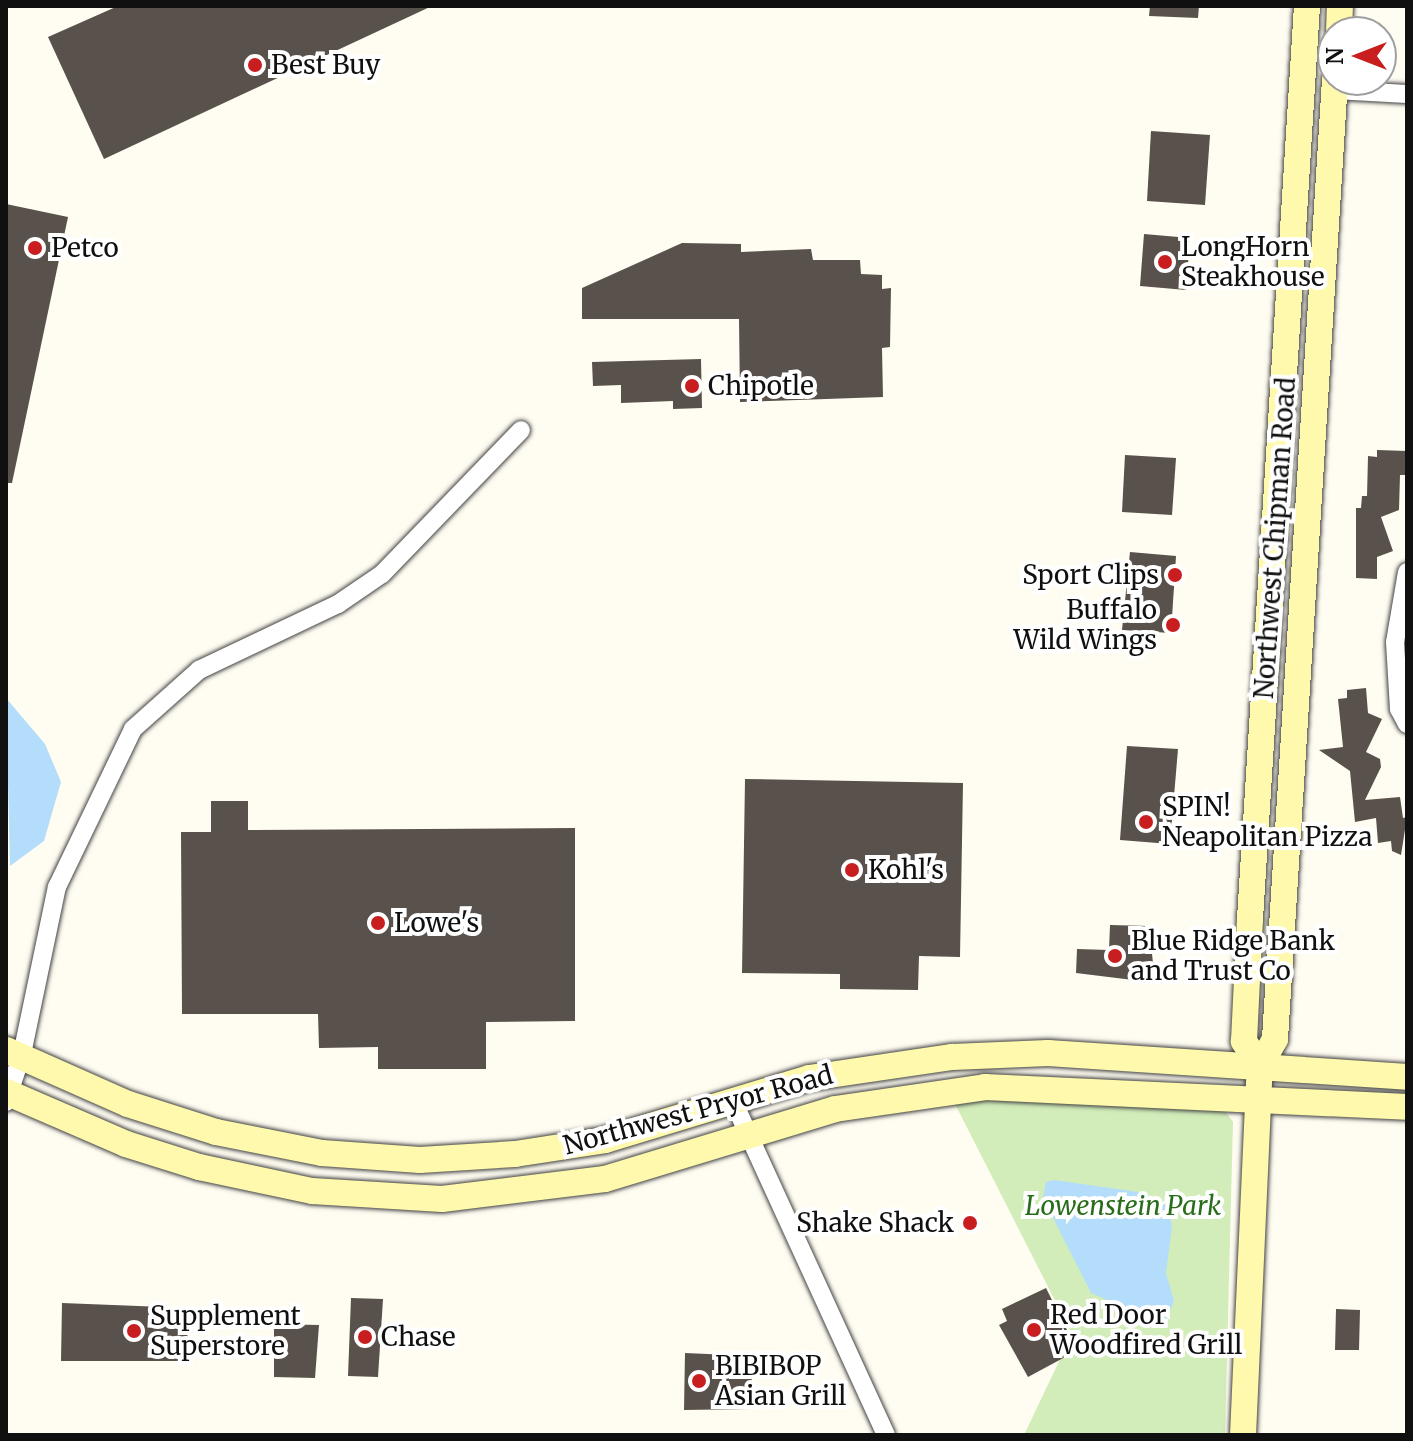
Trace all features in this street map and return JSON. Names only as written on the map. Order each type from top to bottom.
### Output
[{"type":"main road","points":[[1306,19],[1317,66]]},
{"type":"main road","name":"Northwest Chipman Road","points":[[1260,1066],[1244,1041],[1306,19]]},
{"type":"main road","name":"Northwest Chipman Road","points":[[1243,1435],[1260,1066],[1275,1039],[1334,96]]},
{"type":"main road","points":[[1264,687],[1291,752]]},
{"type":"main road","name":"Northwest Pryor Road","points":[[14,1052],[128,1104],[216,1132],[322,1153],[420,1160],[515,1154],[605,1140],[809,1078],[952,1057],[1048,1053],[1407,1077]]},
{"type":"main road","name":"Northwest Pryor Road","points":[[7,1096],[126,1144],[199,1167],[312,1191],[377,1198],[526,1192],[605,1179],[746,1139],[835,1109],[985,1087],[1259,1097],[1407,1107]]},
{"type":"street","points":[[7,1096],[14,1052],[57,887],[133,729],[199,670],[338,604],[382,574],[521,430]]},
{"type":"street","points":[[1407,572],[1395,642],[1399,709],[1407,724]]},
{"type":"street","points":[[734,1103],[746,1139],[886,1435]]},
{"type":"green space","name":"Lowenstein Park","points":[[1008,1096],[1225,1111],[1233,1122],[1225,1435],[1024,1435],[1072,1334],[953,1100]]},
{"type":"water","points":[[6,698],[45,744],[61,782],[44,841],[10,866]]},
{"type":"water","points":[[1054,1180],[1145,1193],[1168,1207],[1172,1226],[1166,1273],[1174,1301],[1167,1318],[1153,1320],[1091,1293],[1043,1198],[1046,1182]]},
{"type":"building","points":[[118,6],[432,6],[104,159],[48,37]]},
{"type":"building","points":[[1150,6],[1199,6],[1198,18],[1149,16]]},
{"type":"building","points":[[1151,131],[1210,135],[1205,205],[1147,201]]},
{"type":"building","points":[[6,204],[68,217],[12,483],[6,483]]},
{"type":"building","name":"LongHorn Steakhouse","points":[[1144,234],[1190,238],[1186,290],[1140,286]]},
{"type":"building","points":[[682,243],[741,244],[741,252],[811,249],[813,260],[860,260],[861,274],[882,275],[882,289],[891,288],[890,347],[882,348],[883,397],[740,402],[739,319],[582,319],[582,288]]},
{"type":"building","points":[[701,359],[702,408],[673,409],[673,401],[621,403],[621,385],[593,386],[592,362]]},
{"type":"building","points":[[1377,450],[1407,451],[1407,475],[1400,475],[1399,510],[1381,517],[1393,551],[1377,557],[1377,579],[1356,578],[1356,508],[1361,508],[1362,496],[1367,496],[1368,456],[1377,457]]},
{"type":"building","points":[[1125,455],[1176,458],[1172,515],[1122,512]]},
{"type":"building","points":[[1130,552],[1176,556],[1171,633],[1122,630]]},
{"type":"building","points":[[1366,688],[1368,713],[1382,719],[1366,752],[1380,759],[1381,767],[1365,800],[1400,797],[1403,818],[1407,817],[1401,855],[1392,851],[1391,841],[1378,843],[1376,818],[1355,822],[1350,771],[1319,750],[1343,747],[1338,699],[1347,698],[1347,690]]},
{"type":"building","points":[[1127,746],[1178,749],[1170,844],[1120,840]]},
{"type":"building","name":"Kohl's","points":[[745,779],[963,783],[960,957],[919,956],[918,990],[840,989],[840,974],[742,973]]},
{"type":"building","name":"Lowe's","points":[[211,801],[248,801],[248,830],[575,828],[575,1021],[486,1022],[486,1069],[378,1069],[378,1047],[319,1048],[318,1014],[182,1014],[181,832],[211,832]]},
{"type":"building","name":"Blue Ridge Bank and Trust Co","points":[[1110,925],[1149,926],[1153,963],[1133,980],[1076,973],[1077,949],[1109,950]]},
{"type":"building","name":"Red Door Woodfired Grill","points":[[1046,1288],[1069,1334],[1060,1339],[1067,1356],[1028,1377],[999,1325],[1007,1321],[1002,1309]]},
{"type":"building","name":"Chase","points":[[351,1298],[383,1299],[378,1377],[348,1376]]},
{"type":"building","points":[[62,1303],[189,1308],[186,1361],[61,1361]]},
{"type":"building","points":[[1336,1309],[1360,1310],[1359,1350],[1335,1350]]},
{"type":"building","points":[[274,1324],[319,1325],[315,1378],[274,1377]]},
{"type":"building","points":[[685,1353],[753,1356],[750,1409],[684,1410]]},
{"type":"place","name":"Best Buy","points":[[255,65]]},
{"type":"place","name":"Petco","points":[[35,248]]},
{"type":"place","name":"LongHorn Steakhouse","points":[[1165,262]]},
{"type":"place","name":"Chipotle","points":[[692,386]]},
{"type":"place","name":"Sport Clips","points":[[1175,575]]},
{"type":"place","name":"Buffalo Wild Wings","points":[[1173,625]]},
{"type":"place","name":"SPIN! Neapolitan Pizza","points":[[1146,822]]},
{"type":"place","name":"Kohl's","points":[[852,870]]},
{"type":"place","name":"Lowe's","points":[[378,923]]},
{"type":"place","name":"Blue Ridge Bank and Trust Co","points":[[1115,956]]},
{"type":"place","name":"Shake Shack","points":[[970,1223]]},
{"type":"place","name":"Red Door Woodfired Grill","points":[[1034,1330]]},
{"type":"place","name":"Supplement Superstore","points":[[134,1331]]},
{"type":"place","name":"Chase","points":[[365,1337]]},
{"type":"place","name":"BIBIBOP Asian Grill","points":[[699,1381]]}]
